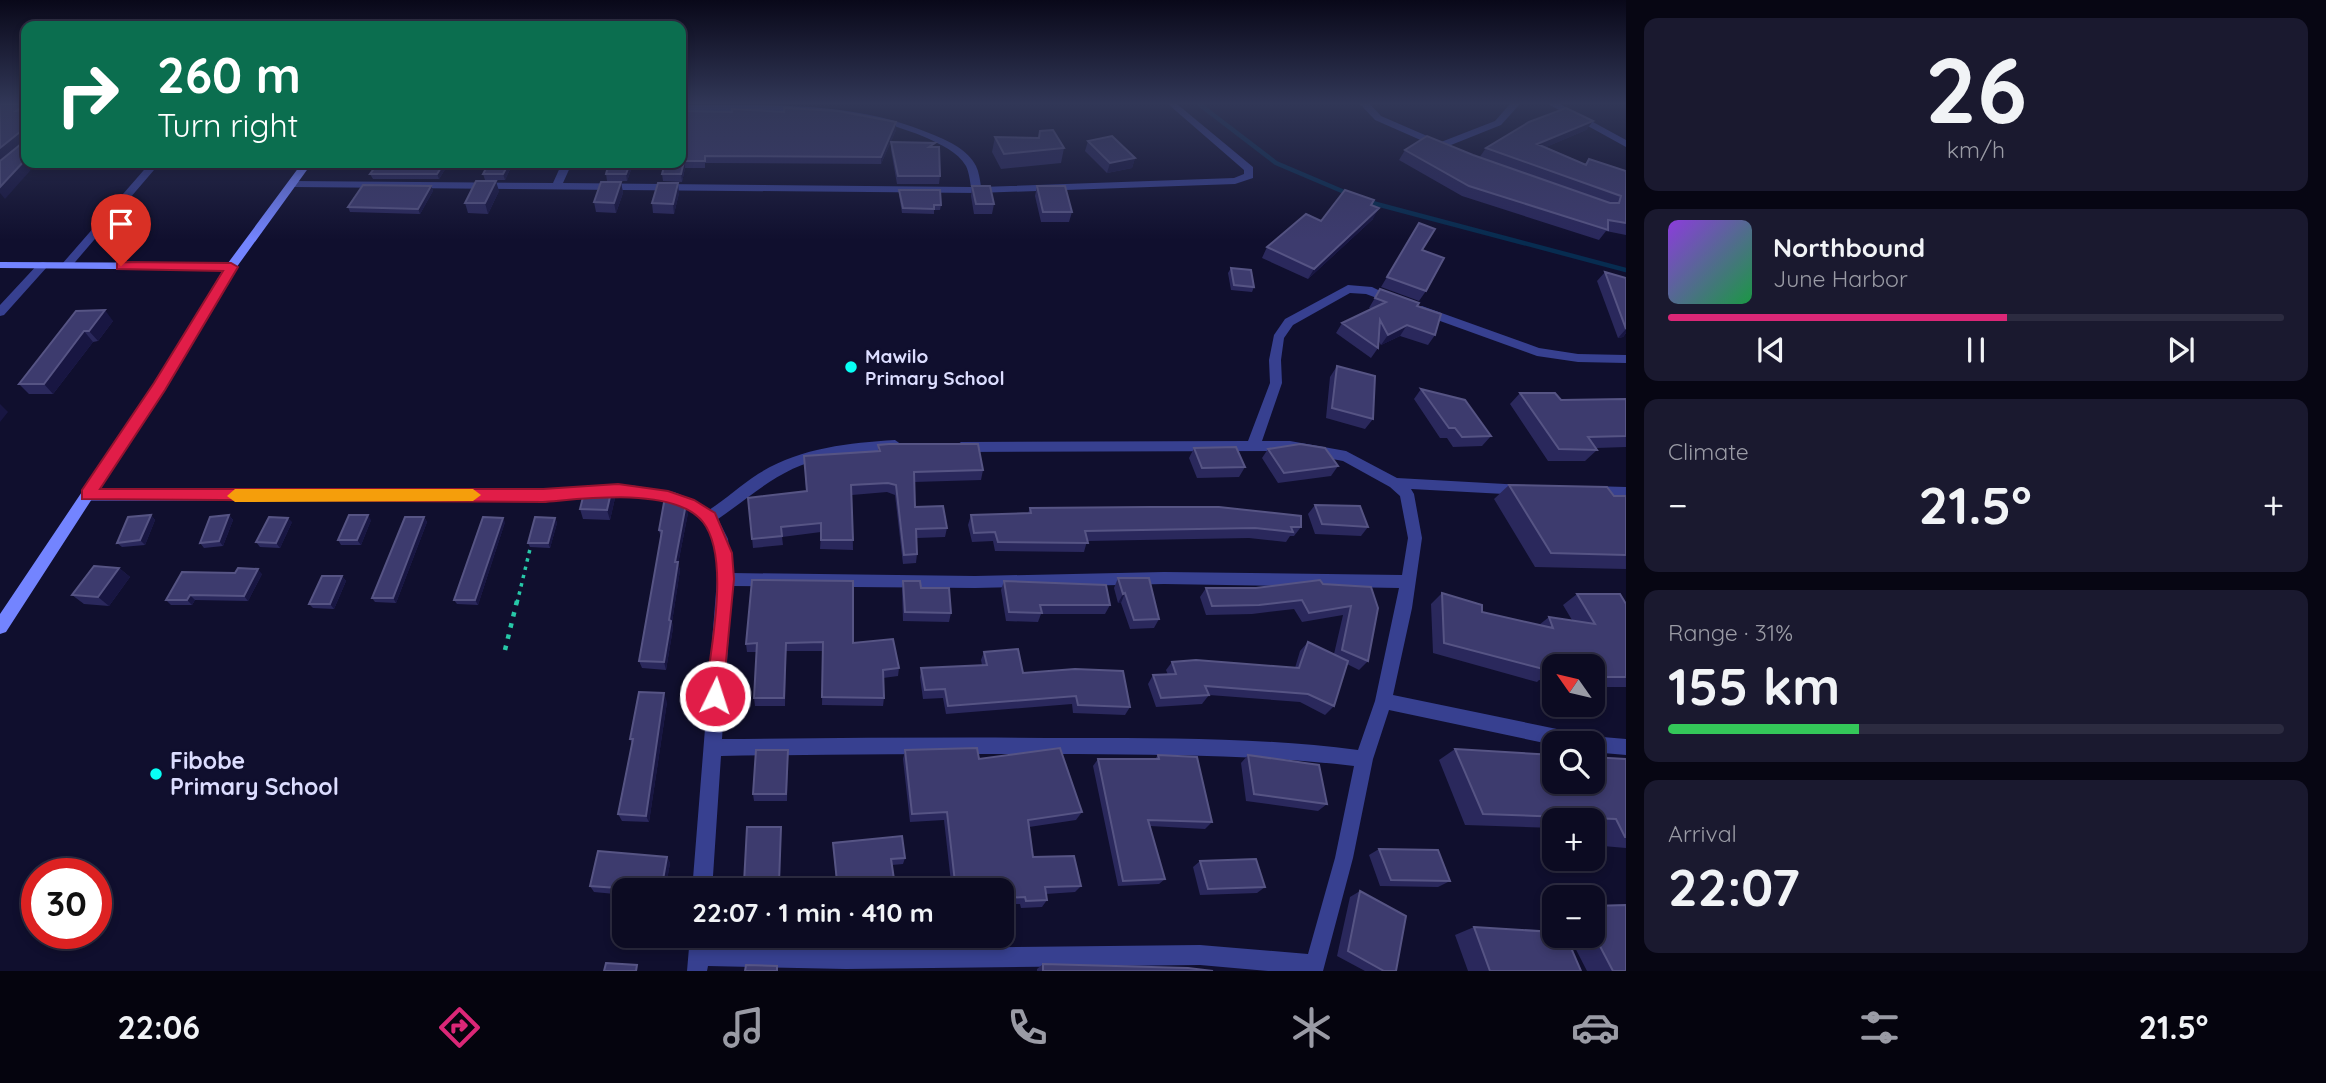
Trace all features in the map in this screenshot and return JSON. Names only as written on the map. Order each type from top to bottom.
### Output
[{"type":"main road","points":[[0,626],[159,386],[231,267],[304,168]]},
{"type":"main road","points":[[0,265],[231,267]]},
{"type":"street","points":[[955,149],[971,166],[977,190]]},
{"type":"street","points":[[293,184],[977,190],[1236,181],[1249,176],[1249,169],[1228,149]]},
{"type":"street","points":[[1449,149],[1460,155]]},
{"type":"street","points":[[66,265],[151,168]]},
{"type":"street","points":[[556,187],[565,168]]},
{"type":"street","points":[[0,312],[43,265]]},
{"type":"street","points":[[1252,446],[1276,383],[1275,360],[1279,338],[1289,322],[1348,289],[1368,290],[1537,352],[1578,358],[1626,359]]},
{"type":"street","points":[[709,518],[763,477],[803,458],[863,446],[910,445]]},
{"type":"street","points":[[699,955],[846,960],[1200,955],[1313,968],[1344,858],[1364,759],[1383,701],[1408,582],[1415,538],[1413,514],[1406,494],[1395,483],[1346,456],[1290,446],[945,446]]},
{"type":"street","points":[[1395,483],[1534,490]]},
{"type":"street","points":[[88,495],[543,495],[630,491],[663,495],[688,504],[709,518],[724,553],[725,579],[703,878]]},
{"type":"street","points":[[1573,492],[1626,494]]},
{"type":"street","points":[[725,579],[975,582],[1164,578],[1408,582]]},
{"type":"street","points":[[1383,701],[1542,734]]},
{"type":"street","points":[[712,748],[962,745],[1177,747],[1285,749],[1364,759]]},
{"type":"street","points":[[1605,745],[1626,747]]},
{"type":"path","points":[[505,650],[533,534]]},
{"type":"building","points":[[14,149],[21,149],[21,164],[0,187],[0,161]]},
{"type":"building","points":[[686,149],[884,149],[881,157],[705,156],[705,161],[686,161]]},
{"type":"building","points":[[893,149],[939,149],[940,176],[898,176]]},
{"type":"building","points":[[1002,149],[1051,149],[1004,154]]},
{"type":"building","points":[[1096,149],[1126,149],[1135,158],[1110,163]]},
{"type":"building","points":[[1459,149],[1610,203],[1619,203],[1621,196],[1490,149],[1549,149],[1586,165],[1589,159],[1626,171],[1626,223],[1608,220],[1608,230],[1469,186],[1405,150]]},
{"type":"building","points":[[374,168],[441,168],[437,174],[370,174]]},
{"type":"building","points":[[486,168],[506,168],[503,174],[483,174]]},
{"type":"building","points":[[608,168],[628,168],[626,174],[606,174]]},
{"type":"building","points":[[664,168],[682,168],[681,174],[662,174]]},
{"type":"building","points":[[476,181],[496,181],[485,203],[465,203]]},
{"type":"building","points":[[601,182],[621,182],[614,203],[594,202]]},
{"type":"building","points":[[658,183],[678,183],[673,204],[652,203]]},
{"type":"building","points":[[363,185],[431,186],[418,209],[348,207]]},
{"type":"building","points":[[972,186],[990,186],[994,204],[976,204]]},
{"type":"building","points":[[1037,186],[1065,186],[1072,212],[1043,212]]},
{"type":"building","points":[[899,190],[940,190],[941,205],[934,205],[934,209],[903,208]]},
{"type":"building","points":[[1345,190],[1374,200],[1371,205],[1379,208],[1314,269],[1267,247],[1306,214],[1321,221]]},
{"type":"building","points":[[1419,223],[1435,229],[1422,250],[1444,258],[1426,291],[1387,277]]},
{"type":"building","points":[[1231,268],[1251,270],[1254,287],[1234,285]]},
{"type":"building","points":[[1605,272],[1626,278],[1626,329]]},
{"type":"building","points":[[1380,289],[1441,314],[1435,335],[1407,325],[1388,335],[1380,320],[1378,348],[1342,323],[1386,302],[1375,298]]},
{"type":"building","points":[[105,310],[89,331],[84,331],[44,384],[19,384],[76,311]]},
{"type":"building","points":[[1337,366],[1375,376],[1373,419],[1332,408]]},
{"type":"building","points":[[1421,389],[1465,400],[1491,436],[1462,437],[1455,428],[1449,428]]},
{"type":"building","points":[[1520,393],[1555,393],[1561,400],[1626,399],[1626,436],[1588,437],[1597,450],[1559,449]]},
{"type":"building","points":[[978,444],[983,470],[914,472],[915,507],[943,506],[947,528],[916,529],[917,554],[904,555],[896,485],[888,483],[851,485],[853,540],[821,540],[821,523],[781,527],[782,536],[752,539],[748,498],[807,491],[804,456],[880,451],[878,445]]},
{"type":"building","points":[[1300,444],[1325,448],[1338,466],[1284,473],[1268,449]]},
{"type":"building","points":[[1236,447],[1245,467],[1202,468],[1194,448]]},
{"type":"building","points":[[1509,485],[1607,487],[1614,496],[1626,496],[1626,555],[1551,553]]},
{"type":"building","points":[[612,488],[607,510],[580,509],[585,489]]},
{"type":"building","points":[[665,497],[686,504],[675,562],[678,562],[669,620],[671,621],[664,662],[639,661],[662,531],[659,530]]},
{"type":"building","points":[[1315,505],[1360,506],[1368,527],[1322,524]]},
{"type":"building","points":[[1219,507],[1301,516],[1301,527],[1291,527],[1293,532],[1255,528],[1085,531],[1088,543],[998,542],[995,532],[974,533],[971,515],[1031,513],[1030,508]]},
{"type":"building","points":[[151,515],[140,540],[117,543],[128,517]]},
{"type":"building","points":[[229,515],[219,541],[200,543],[210,517]]},
{"type":"building","points":[[349,515],[368,515],[357,540],[338,540]]},
{"type":"building","points":[[269,517],[288,518],[276,543],[256,542]]},
{"type":"building","points":[[405,517],[424,517],[393,598],[372,598]]},
{"type":"building","points":[[483,517],[503,518],[475,600],[454,600]]},
{"type":"building","points":[[535,517],[555,518],[548,543],[528,543]]},
{"type":"building","points":[[94,566],[119,568],[98,597],[72,595]]},
{"type":"building","points":[[238,568],[258,569],[244,596],[190,595],[187,600],[166,600],[182,572],[235,573]]},
{"type":"building","points":[[322,576],[342,576],[330,604],[309,604]]},
{"type":"building","points":[[1118,578],[1149,578],[1159,619],[1134,620]]},
{"type":"building","points":[[752,580],[853,581],[853,643],[893,639],[899,668],[883,670],[884,698],[822,697],[823,642],[786,643],[784,698],[754,698],[757,643],[746,644]]},
{"type":"building","points":[[1320,580],[1323,584],[1371,587],[1378,608],[1368,661],[1342,650],[1351,606],[1309,613],[1302,600],[1259,605],[1212,606],[1206,588],[1256,588]]},
{"type":"building","points":[[903,581],[920,581],[921,588],[949,588],[951,613],[905,612]]},
{"type":"building","points":[[1004,581],[1106,585],[1110,605],[1040,605],[1042,613],[1009,612]]},
{"type":"building","points":[[1442,593],[1482,605],[1482,612],[1553,628],[1549,617],[1595,624],[1577,594],[1620,594],[1626,604],[1626,677],[1605,677],[1605,654],[1542,654],[1542,669],[1444,643]]},
{"type":"building","points":[[1308,642],[1348,661],[1334,706],[1308,694],[1205,686],[1209,695],[1161,698],[1153,675],[1176,674],[1172,662],[1196,660],[1299,668]]},
{"type":"building","points":[[1018,649],[1023,673],[1075,669],[1123,671],[1130,707],[1078,705],[1076,696],[948,706],[945,689],[925,690],[921,668],[987,665],[984,652]]},
{"type":"building","points":[[639,692],[664,693],[646,816],[618,814]]},
{"type":"building","points":[[977,748],[979,759],[1060,748],[1082,812],[1028,820],[1033,857],[1074,856],[1081,886],[1045,887],[1047,900],[1026,901],[1025,897],[1014,898],[1014,878],[955,878],[947,812],[912,814],[905,750]]},
{"type":"building","points":[[1455,749],[1542,754],[1542,794],[1605,794],[1605,758],[1626,759],[1626,837],[1616,819],[1605,819],[1605,808],[1542,808],[1542,816],[1483,814]]},
{"type":"building","points":[[756,750],[788,750],[786,794],[753,794]]},
{"type":"building","points":[[1158,755],[1197,757],[1212,822],[1148,820],[1165,879],[1123,881],[1098,759],[1159,759]]},
{"type":"building","points":[[1248,755],[1319,765],[1327,804],[1254,794]]},
{"type":"building","points":[[747,827],[781,827],[779,878],[744,878]]},
{"type":"building","points":[[902,836],[905,858],[891,859],[894,878],[837,878],[833,843]]},
{"type":"building","points":[[1379,849],[1438,850],[1450,881],[1391,880]]},
{"type":"building","points":[[598,851],[667,857],[663,878],[612,878],[612,888],[590,886]]},
{"type":"building","points":[[1256,859],[1265,887],[1208,889],[1200,861]]},
{"type":"building","points":[[1360,891],[1406,916],[1396,971],[1384,971],[1348,951]]},
{"type":"building","points":[[1626,905],[1626,971],[1613,971],[1601,948],[1605,948],[1605,906]]},
{"type":"building","points":[[1474,927],[1542,931],[1542,948],[1571,948],[1581,971],[1490,971]]},
{"type":"building","points":[[606,963],[637,965],[636,971],[604,971]]},
{"type":"building","points":[[1043,964],[1188,968],[1213,971],[1043,971]]},
{"type":"building","points":[[746,965],[777,966],[777,971],[745,971]]},
{"type":"waterway","points":[[1258,149],[1276,163],[1349,194]]},
{"type":"waterway","points":[[1365,201],[1626,270]]},
{"type":"slow traffic","points":[[235,496],[473,495]]},
{"type":"place","name":"Mawilo Primary School","points":[[851,367]]},
{"type":"place","name":"Fibobe Primary School","points":[[156,774]]},
{"type":"route","points":[[121,266],[231,267],[159,386],[88,495],[543,495],[641,491],[663,495],[688,504],[709,518],[716,528],[724,553],[725,579],[715,696]]}]
